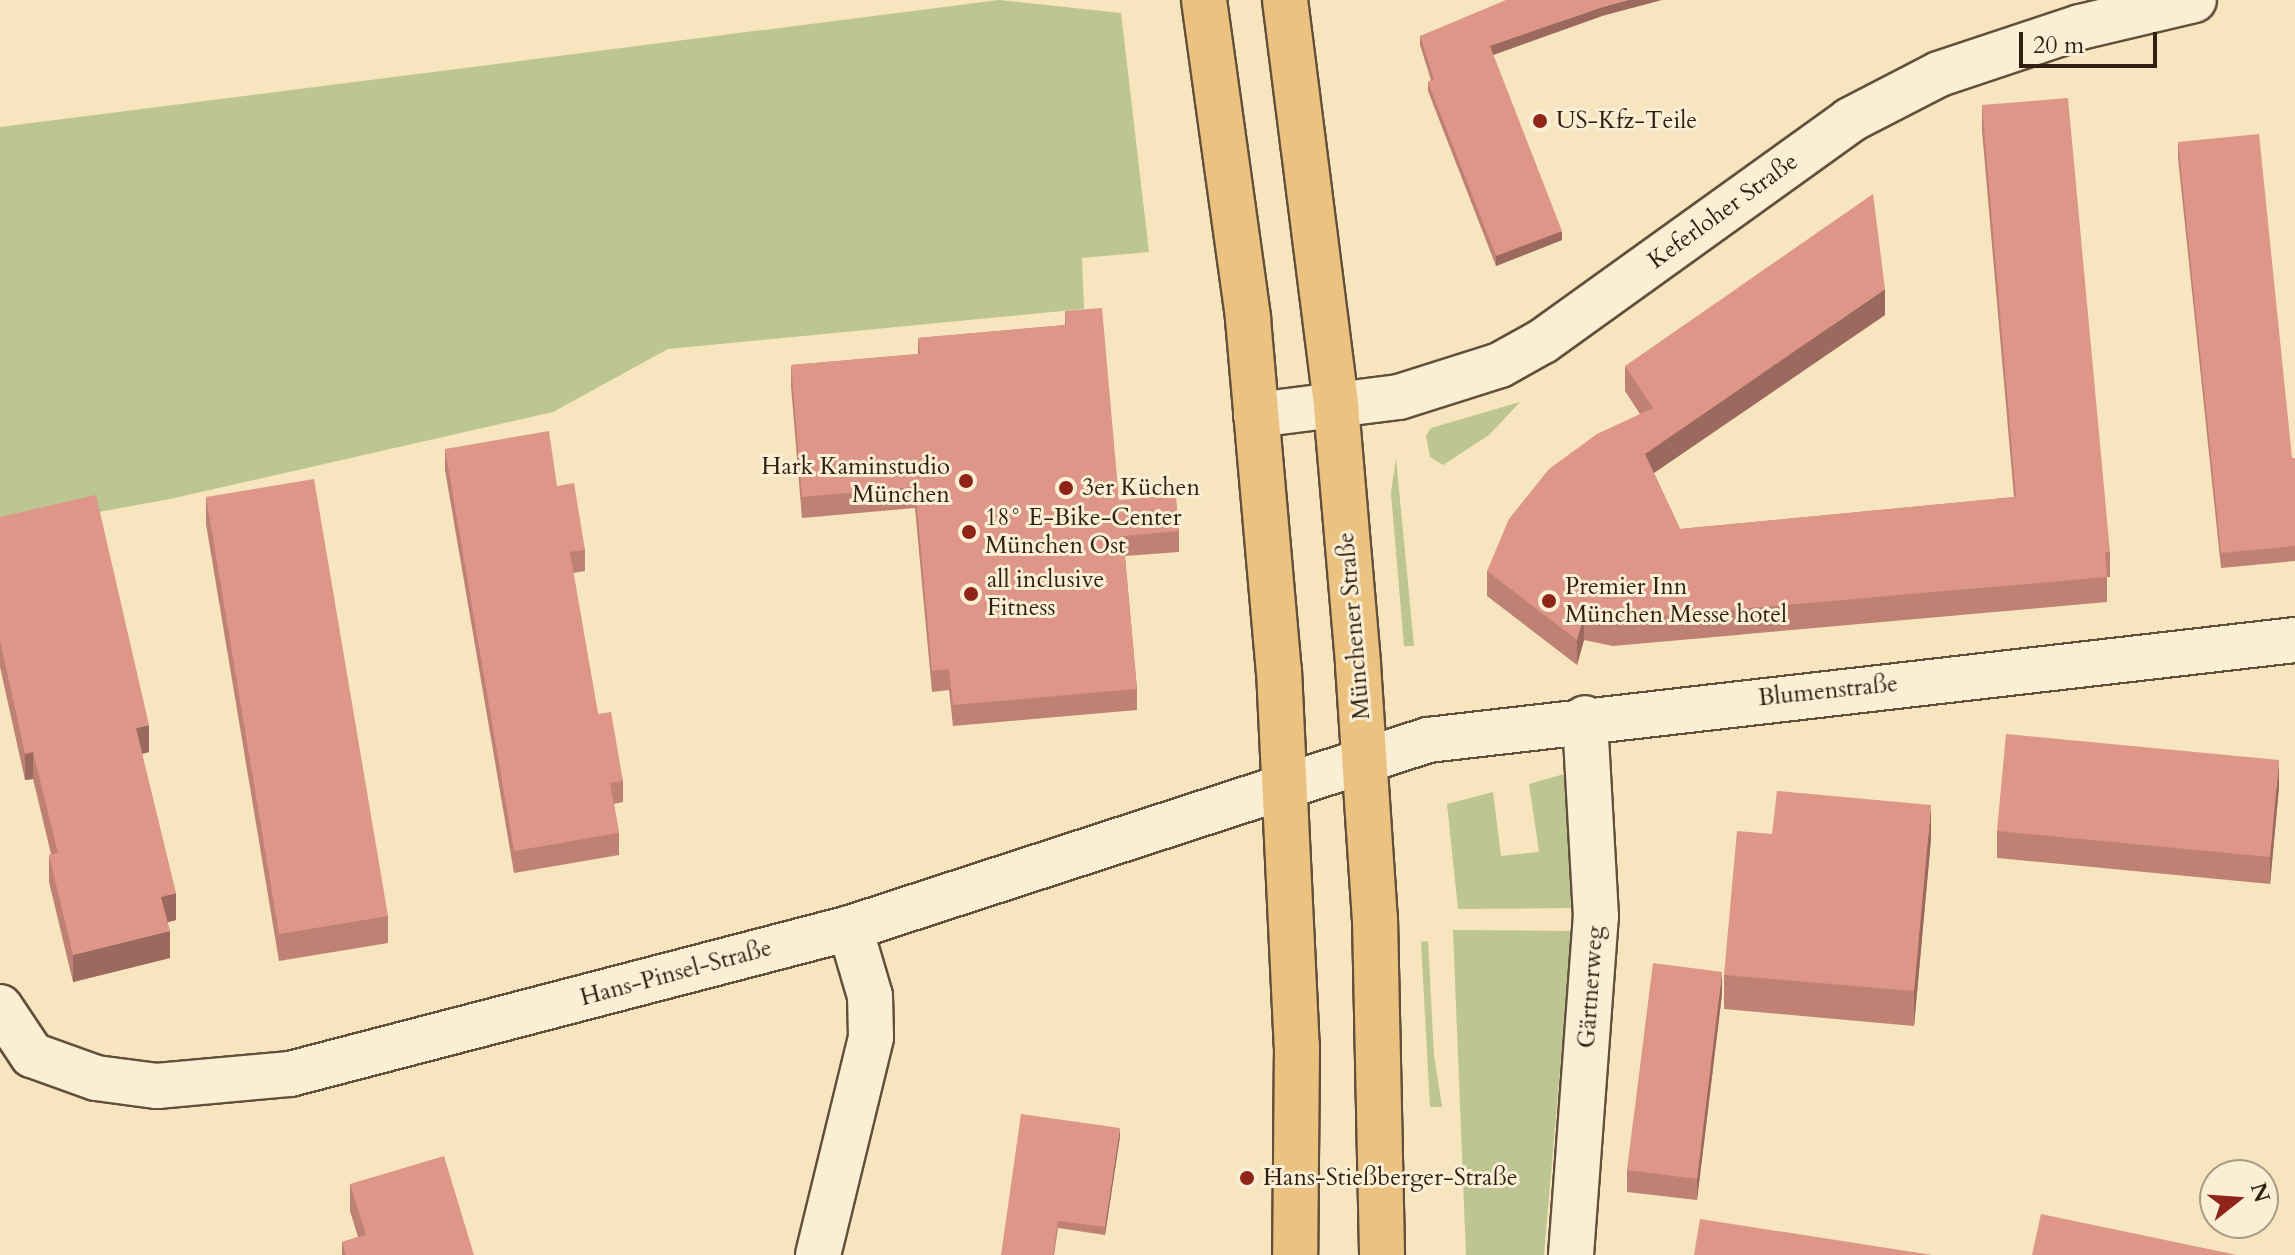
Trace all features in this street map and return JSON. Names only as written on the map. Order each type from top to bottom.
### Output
[{"type":"main road","points":[[1204,0],[1248,319],[1285,785],[1297,1046],[1295,1255]]},
{"type":"main road","name":"Münchener Straße","points":[[1285,0],[1336,406],[1365,761],[1383,1122],[1382,1255]]},
{"type":"street","name":"Keferloher Straße","points":[[1256,415],[1399,397],[1500,365],[1543,341],[1850,120],[1939,74],[2080,27],[2194,0]]},
{"type":"street","name":"Blumenstraße","points":[[1365,761],[1428,740],[1585,718],[2295,640]]},
{"type":"street","name":"Gärtnerweg","points":[[1571,1255],[1596,917],[1585,718]]},
{"type":"street","name":"Hans-Pinsel-Straße","points":[[0,1007],[32,1055],[96,1078],[157,1086],[212,1085],[290,1074],[850,928],[1365,761]]},
{"type":"street","points":[[818,1255],[871,1037],[870,996],[850,928]]},
{"type":"green space","points":[[999,0],[1121,13],[1149,252],[1082,258],[1084,309],[668,349],[553,412],[170,499],[0,530],[0,127]]},
{"type":"green space","points":[[1520,402],[1489,435],[1443,465],[1430,457],[1426,436],[1431,428]]},
{"type":"green space","points":[[1396,458],[1414,646],[1404,646],[1391,493]]},
{"type":"green space","points":[[1564,774],[1572,908],[1458,909],[1447,804],[1493,792],[1501,856],[1539,852],[1529,784]]},
{"type":"green space","points":[[1453,930],[1572,931],[1544,1255],[1466,1255]]},
{"type":"green space","points":[[1428,941],[1434,1055],[1442,1107],[1430,1107],[1421,942]]},
{"type":"building","points":[[1506,0],[1628,0],[1490,46],[1562,231],[1496,256],[1428,82],[1434,79],[1420,36]]},
{"type":"building","points":[[2068,98],[2110,552],[2105,552],[2107,577],[1613,620],[1584,615],[1577,640],[1487,571],[1509,519],[1549,469],[1597,434],[1653,408],[1625,366],[1873,194],[1885,289],[1645,454],[1680,529],[2016,497],[1982,105]]},
{"type":"building","points":[[2259,134],[2292,458],[2295,458],[2295,546],[2221,553],[2178,142]]},
{"type":"building","points":[[1102,308],[1119,500],[1176,495],[1179,531],[1123,536],[1137,689],[953,705],[949,669],[932,671],[915,487],[802,497],[791,365],[920,354],[918,338],[1066,325],[1065,311]]},
{"type":"building","points":[[549,431],[557,486],[574,483],[585,550],[570,552],[598,714],[611,712],[623,781],[610,783],[619,833],[514,851],[445,449]]},
{"type":"building","points":[[314,479],[388,916],[279,934],[206,497]]},
{"type":"building","points":[[96,495],[149,725],[136,728],[176,893],[161,897],[170,931],[73,955],[49,855],[58,853],[33,752],[25,754],[0,640],[0,517]]},
{"type":"building","points":[[2006,734],[2279,760],[2270,857],[1997,831]]},
{"type":"building","points":[[1777,791],[1931,805],[1914,991],[1724,975],[1737,831],[1772,834]]},
{"type":"building","points":[[1653,963],[1722,972],[1697,1179],[1627,1170]]},
{"type":"building","points":[[1021,1114],[1120,1128],[1105,1227],[1058,1221],[1053,1255],[1001,1255]]},
{"type":"building","points":[[444,1156],[474,1255],[346,1255],[342,1242],[366,1235],[350,1184]]},
{"type":"building","points":[[2041,1214],[2237,1255],[2032,1255]]},
{"type":"building","points":[[1700,1219],[1932,1255],[1694,1255]]},
{"type":"place","name":"US-Kfz-Teile","points":[[1540,121]]},
{"type":"place","name":"Hark Kaminstudio München","points":[[966,481]]},
{"type":"place","name":"3er Küchen","points":[[1066,488]]},
{"type":"place","name":"18° E-Bike-Center München Ost","points":[[969,532]]},
{"type":"place","name":"all inclusive Fitness","points":[[971,594]]},
{"type":"place","name":"Premier Inn München Messe hotel","points":[[1549,601]]},
{"type":"place","name":"Hans-Stießberger-Straße","points":[[1247,1178]]}]
